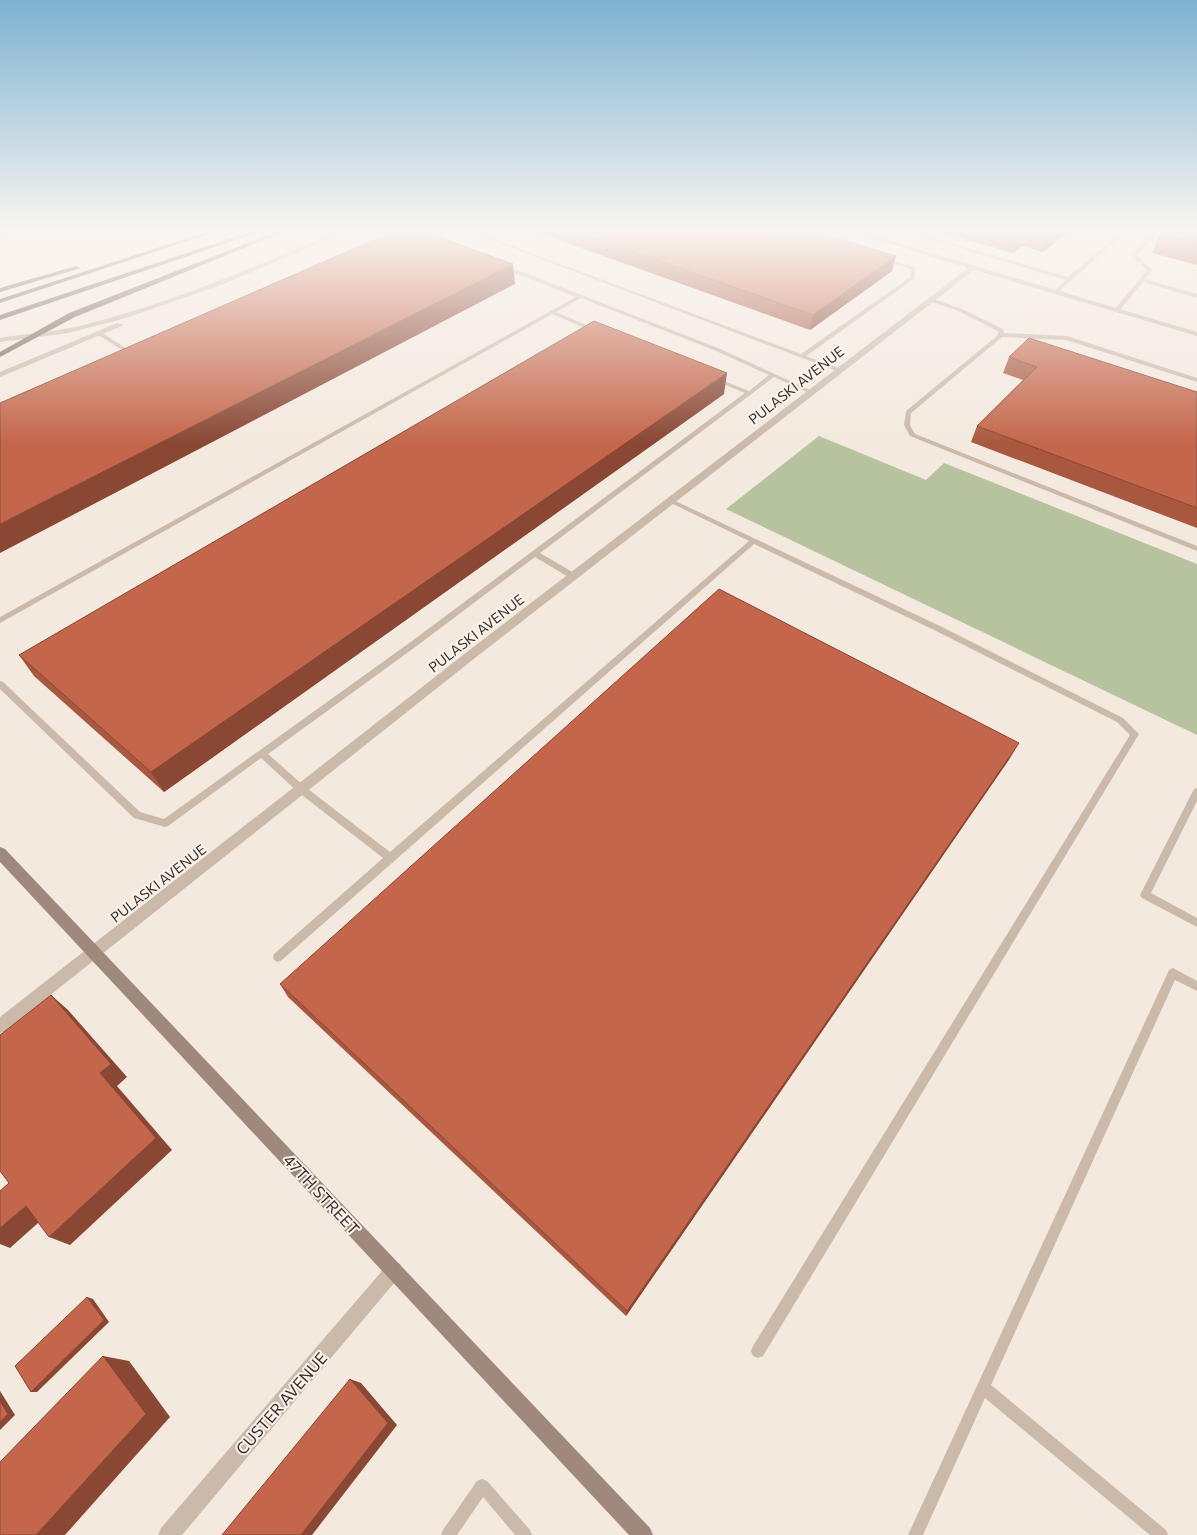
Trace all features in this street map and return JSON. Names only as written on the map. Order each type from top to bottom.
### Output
[{"type":"main road","points":[[0,318],[52,301]]},
{"type":"main road","points":[[0,355],[34,335],[105,301]]},
{"type":"main road","name":"47TH STREET","points":[[0,853],[643,1535]]},
{"type":"street","points":[[0,340],[62,332],[114,320],[168,301]]},
{"type":"street","points":[[0,374],[177,301]]},
{"type":"street","name":"PULASKI AVENUE","points":[[0,1026],[573,576],[929,301]]},
{"type":"street","points":[[1086,301],[1197,334]]},
{"type":"street","name":"CUSTER AVENUE","points":[[168,1535],[394,1270]]},
{"type":"lane","points":[[0,620],[573,301]]},
{"type":"lane","points":[[593,301],[716,349],[772,376],[811,392]]},
{"type":"lane","points":[[655,301],[839,370]]},
{"type":"lane","points":[[802,356],[880,301]]},
{"type":"lane","points":[[932,301],[982,319],[1001,330],[1001,335]]},
{"type":"lane","points":[[1118,310],[1125,301]]},
{"type":"lane","points":[[552,312],[606,334]]},
{"type":"lane","points":[[100,334],[134,355]]},
{"type":"lane","points":[[1197,380],[1067,338],[1001,335],[908,412],[907,425],[912,435],[1197,549]]},
{"type":"lane","points":[[125,359],[143,351]]},
{"type":"lane","points":[[704,375],[749,393]]},
{"type":"lane","points":[[0,684],[137,815],[165,823],[772,376]]},
{"type":"lane","points":[[671,501],[937,628],[1120,720],[1135,734],[758,1352]]},
{"type":"lane","points":[[278,957],[754,540]]},
{"type":"lane","points":[[534,553],[573,576]]},
{"type":"lane","points":[[262,753],[301,789],[390,858]]},
{"type":"lane","points":[[1197,792],[1145,894],[1197,923]]},
{"type":"lane","points":[[915,1535],[1173,973],[1197,986]]},
{"type":"lane","points":[[982,1388],[1161,1535]]},
{"type":"lane","points":[[448,1535],[482,1486],[525,1535]]},
{"type":"green space","points":[[819,436],[926,480],[944,463],[1197,564],[1197,735],[726,509]]},
{"type":"building","points":[[235,301],[441,301],[0,524],[0,403]]},
{"type":"building","points":[[772,301],[833,301],[813,315]]},
{"type":"building","points":[[594,321],[727,373],[151,772],[19,655]]},
{"type":"building","points":[[1029,338],[1197,392],[1197,508],[977,426],[1037,367],[1009,357]]},
{"type":"building","points":[[719,589],[1019,743],[627,1311],[280,984]]},
{"type":"building","points":[[51,995],[111,1064],[100,1073],[156,1138],[49,1237],[26,1206],[0,1228],[0,1191],[9,1183],[0,1171],[0,1035]]},
{"type":"building","points":[[87,1297],[104,1320],[31,1392],[15,1366]]},
{"type":"building","points":[[103,1356],[146,1414],[36,1535],[0,1535],[0,1462]]},
{"type":"building","points":[[350,1379],[388,1423],[301,1535],[222,1535]]},
{"type":"building","points":[[0,1401],[8,1414],[0,1422]]}]
